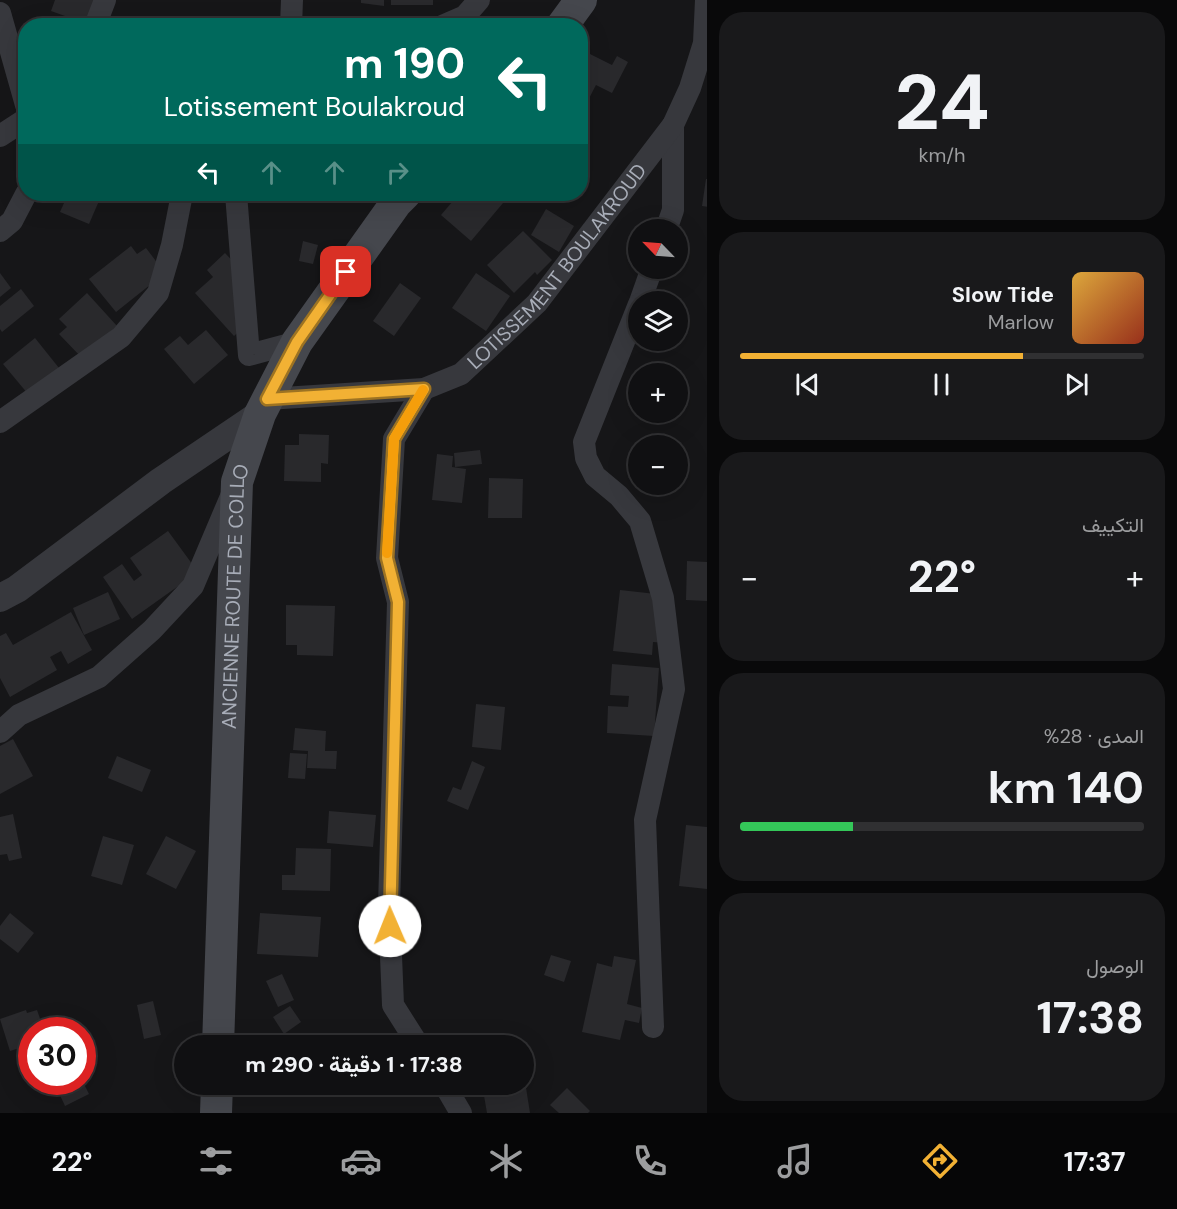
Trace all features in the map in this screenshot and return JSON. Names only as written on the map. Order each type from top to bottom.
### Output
[{"type":"main road","points":[[568,18],[581,0]]},
{"type":"main road","name":"ANCIENNE ROUTE DE COLLO","points":[[218,1035],[237,482],[263,407],[297,342],[398,201]]},
{"type":"main road","points":[[216,1113],[217,1095]]},
{"type":"street","points":[[98,18],[105,0]]},
{"type":"street","points":[[291,18],[292,0]]},
{"type":"street","points":[[460,18],[479,0]]},
{"type":"street","name":"LOTISSEMENT BOULAKROUD","points":[[263,407],[424,389],[461,374],[537,303],[673,125],[690,88],[704,43],[706,0]]},
{"type":"street","points":[[0,13],[18,77]]},
{"type":"street","points":[[0,136],[18,125]]},
{"type":"street","name":"LOTISSEMENT BOULAKROUD","points":[[670,219],[673,210],[673,125]]},
{"type":"street","points":[[0,231],[12,221],[22,201]]},
{"type":"street","points":[[0,422],[121,337],[158,293],[172,245],[181,201]]},
{"type":"street","points":[[237,201],[249,356],[297,342]]},
{"type":"street","points":[[628,331],[584,442],[586,458],[595,476],[619,496],[640,521],[663,598],[674,689],[645,819],[653,1027]]},
{"type":"street","points":[[412,1035],[393,1005],[389,906],[398,602],[387,558],[394,439],[424,389]]},
{"type":"street","points":[[0,598],[17,589],[263,407]]},
{"type":"street","points":[[0,732],[19,715],[99,677],[152,630],[193,586],[237,482]]},
{"type":"street","points":[[450,1095],[461,1113]]},
{"type":"building","points":[[55,0],[98,0],[92,18],[70,18],[51,11]]},
{"type":"building","points":[[361,0],[384,0],[384,6],[361,3]]},
{"type":"building","points":[[391,0],[433,0],[433,5],[391,5]]},
{"type":"building","points":[[588,53],[612,65],[617,56],[628,62],[612,93],[596,85],[588,100]]},
{"type":"building","points":[[706,179],[707,179],[707,207],[702,206]]},
{"type":"building","points":[[65,201],[99,201],[89,224],[60,212]]},
{"type":"building","points":[[453,201],[501,201],[503,203],[471,241],[441,215]]},
{"type":"building","points":[[546,209],[574,226],[559,252],[531,235]]},
{"type":"building","points":[[523,231],[552,260],[537,275],[535,272],[514,293],[487,265]]},
{"type":"building","points":[[303,241],[318,245],[313,264],[299,261]]},
{"type":"building","points":[[131,246],[137,254],[146,248],[165,273],[116,312],[89,279]]},
{"type":"building","points":[[225,253],[243,272],[249,322],[234,336],[195,293],[213,277],[207,270]]},
{"type":"building","points":[[0,273],[11,288],[0,297]]},
{"type":"building","points":[[476,273],[510,296],[486,331],[452,308]]},
{"type":"building","points":[[400,283],[421,298],[394,336],[373,321]]},
{"type":"building","points":[[21,289],[34,306],[2,332],[0,306]]},
{"type":"building","points":[[87,293],[117,326],[82,358],[59,334],[67,327],[59,319]]},
{"type":"building","points":[[206,330],[228,355],[194,384],[164,349],[180,336],[188,345]]},
{"type":"building","points":[[35,338],[59,368],[28,394],[3,364]]},
{"type":"building","points":[[299,434],[329,435],[328,464],[321,463],[321,482],[284,481],[285,445],[299,445]]},
{"type":"building","points":[[480,450],[482,464],[455,467],[454,453]]},
{"type":"building","points":[[437,454],[453,456],[452,467],[466,469],[462,503],[432,500]]},
{"type":"building","points":[[489,478],[523,479],[522,518],[488,518]]},
{"type":"building","points":[[168,531],[198,572],[132,619],[103,577],[122,564],[134,581],[142,575],[130,558]]},
{"type":"building","points":[[687,561],[707,562],[707,601],[686,600]]},
{"type":"building","points":[[620,590],[665,595],[667,643],[653,642],[652,655],[613,651]]},
{"type":"building","points":[[108,592],[120,619],[84,635],[73,608]]},
{"type":"building","points":[[286,605],[335,606],[333,656],[297,655],[297,645],[286,645]]},
{"type":"building","points":[[71,612],[92,650],[68,664],[61,651],[50,657],[57,670],[10,697],[0,678],[0,636],[6,633],[13,645]]},
{"type":"building","points":[[612,664],[659,668],[654,736],[607,733],[608,706],[628,707],[629,696],[610,695]]},
{"type":"building","points":[[476,704],[505,707],[501,750],[472,747]]},
{"type":"building","points":[[295,728],[326,731],[325,751],[337,751],[336,769],[307,768],[308,751],[293,750]]},
{"type":"building","points":[[13,739],[33,776],[0,794],[0,746]]},
{"type":"building","points":[[290,753],[307,754],[305,779],[288,778]]},
{"type":"building","points":[[117,756],[151,770],[142,792],[108,778]]},
{"type":"building","points":[[472,761],[485,767],[468,810],[447,801],[453,787],[461,790]]},
{"type":"building","points":[[329,811],[376,815],[373,847],[327,843]]},
{"type":"building","points":[[13,814],[22,858],[9,861],[7,854],[0,855],[0,817]]},
{"type":"building","points":[[686,825],[707,827],[707,889],[679,886]]},
{"type":"building","points":[[103,836],[134,845],[122,885],[91,876]]},
{"type":"building","points":[[166,836],[196,851],[176,889],[146,874]]},
{"type":"building","points":[[296,848],[331,849],[330,891],[282,890],[282,875],[295,875]]},
{"type":"building","points":[[10,913],[34,933],[18,953],[0,939],[0,926]]},
{"type":"building","points":[[260,913],[321,917],[318,957],[257,954]]},
{"type":"building","points":[[551,955],[571,961],[564,982],[544,975]]},
{"type":"building","points":[[614,956],[636,960],[627,1004],[642,1008],[639,1023],[625,1020],[620,1040],[582,1032],[597,963],[612,967]]},
{"type":"building","points":[[282,974],[294,1000],[278,1007],[266,981]]},
{"type":"building","points":[[153,1001],[161,1035],[144,1039],[137,1005]]},
{"type":"building","points":[[290,1006],[301,1022],[284,1034],[273,1017]]},
{"type":"building","points":[[26,1010],[27,1013],[37,1010],[39,1017],[18,1017],[18,1048],[10,1051],[0,1019]]},
{"type":"building","points":[[567,1088],[590,1111],[588,1113],[559,1113],[550,1105]]},
{"type":"building","points":[[60,1095],[87,1095],[65,1106]]},
{"type":"building","points":[[484,1095],[527,1095],[530,1113],[487,1113]]},
{"type":"slow traffic","points":[[387,553],[394,439],[423,390]]},
{"type":"route","points":[[346,272],[297,342],[267,399],[424,389],[394,439],[387,558],[398,602],[390,926]]}]
